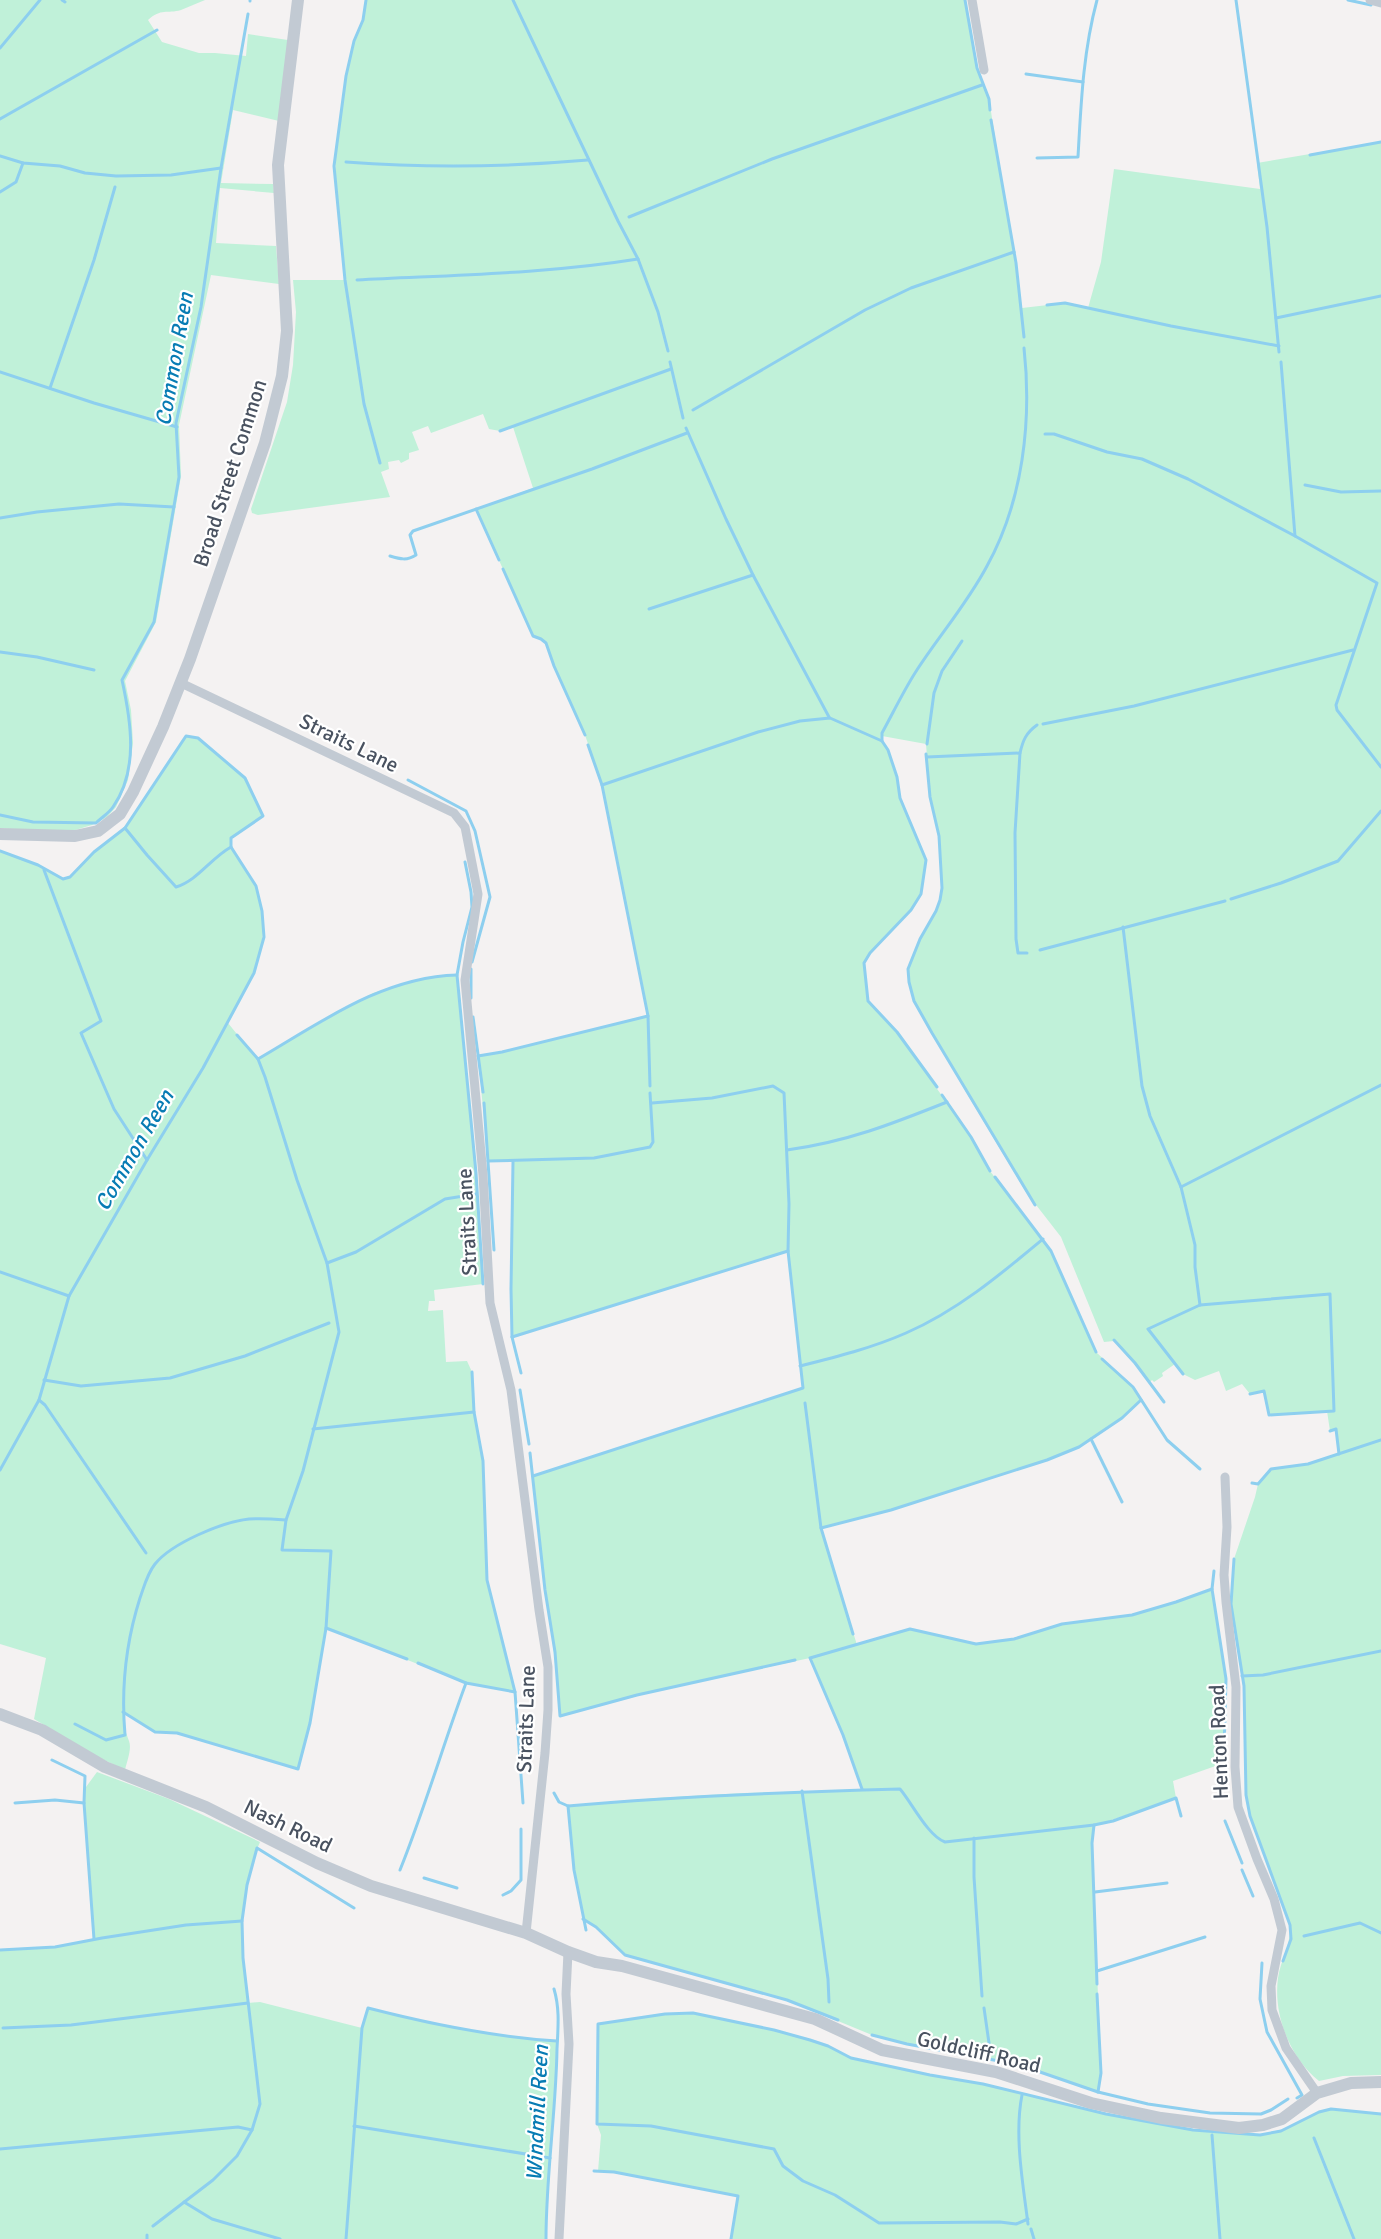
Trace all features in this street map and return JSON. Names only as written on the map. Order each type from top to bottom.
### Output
[{"type":"street","name":"Broad Street Common","points":[[0,834],[75,836],[98,831],[120,814],[133,792],[181,683],[265,443],[282,376],[287,332],[278,165],[298,0]]},
{"type":"street","points":[[972,0],[984,70]]},
{"type":"street","points":[[1370,0],[1381,3]]},
{"type":"street","name":"Straits Lane","points":[[181,683],[454,813],[465,827],[478,894],[465,980],[482,1164],[490,1303],[511,1390],[548,1667],[545,1753],[526,1933]]},
{"type":"street","name":"Henton Road","points":[[1225,1477],[1227,1527],[1224,1575],[1236,1687],[1235,1767],[1238,1807],[1274,1899],[1282,1930],[1271,1986],[1272,2010],[1286,2048],[1317,2094]]},
{"type":"street","name":"Nash Road","points":[[0,1714],[42,1730],[105,1767],[206,1807],[317,1863],[371,1886],[526,1933],[551,1942],[568,1952]]},
{"type":"street","points":[[560,2239],[569,2044],[566,1994],[568,1952]]},
{"type":"street","name":"Goldcliff Road","points":[[568,1952],[596,1962],[622,1966],[815,2019],[882,2050],[996,2072],[1091,2103],[1161,2118],[1239,2128],[1263,2125],[1282,2119],[1317,2094],[1351,2083],[1381,2082]]},
{"type":"green space","points":[[0,0],[205,0],[181,10],[157,14],[148,20],[162,42],[199,53],[246,56],[248,34],[288,40],[279,121],[233,110],[221,183],[273,184],[274,193],[220,188],[216,243],[276,246],[279,284],[211,275],[179,425],[181,476],[156,622],[125,681],[131,710],[133,743],[128,780],[116,807],[107,817],[92,825],[72,831],[0,828]]},
{"type":"green space","points":[[366,0],[965,0],[977,68],[989,99],[1022,308],[1065,303],[1088,308],[1101,262],[1114,169],[1260,189],[1257,163],[1381,142],[1381,2075],[1343,2076],[1319,2081],[1292,2048],[1281,2021],[1277,1992],[1278,1978],[1289,1940],[1290,1925],[1250,1816],[1246,1795],[1244,1686],[1231,1604],[1234,1559],[1258,1484],[1271,1469],[1308,1464],[1339,1454],[1336,1430],[1330,1431],[1327,1411],[1269,1415],[1264,1391],[1250,1394],[1242,1384],[1226,1391],[1219,1371],[1195,1380],[1183,1374],[1175,1364],[1162,1373],[1163,1376],[1150,1382],[1114,1341],[1104,1342],[1061,1237],[1026,1192],[914,1001],[908,969],[920,939],[936,911],[942,887],[939,836],[930,797],[926,744],[882,736],[897,777],[900,798],[926,860],[921,894],[911,910],[870,953],[864,963],[868,1001],[897,1032],[971,1137],[990,1171],[1051,1251],[1096,1352],[1133,1387],[1141,1400],[1122,1418],[1079,1447],[1047,1460],[891,1510],[821,1528],[857,1645],[910,1629],[976,1644],[1014,1639],[1062,1624],[1132,1615],[1212,1589],[1226,1679],[1224,1763],[1173,1781],[1176,1798],[1094,1826],[1092,1843],[1101,2073],[1098,2092],[999,2061],[872,2035],[787,2000],[625,1955],[596,1927],[583,1919],[574,1870],[568,1806],[744,1793],[862,1790],[843,1736],[810,1658],[637,1695],[560,1716],[533,1476],[803,1388],[788,1252],[512,1337],[513,1162],[488,1161],[478,1056],[648,1015],[602,785],[585,735],[546,643],[533,636],[476,509],[533,488],[513,427],[500,431],[489,429],[483,414],[431,433],[428,426],[412,432],[419,450],[409,453],[409,459],[401,463],[399,460],[388,462],[389,469],[381,472],[390,497],[258,515],[252,513],[251,509],[287,402],[293,365],[296,312],[293,280],[345,280],[336,195],[335,153],[346,76],[354,41],[363,20]]},
{"type":"green space","points":[[186,736],[198,738],[245,778],[263,816],[231,838],[237,858],[256,887],[263,924],[258,958],[228,1023],[257,1059],[373,993],[421,979],[457,975],[460,997],[476,1173],[483,1284],[434,1290],[435,1301],[429,1301],[428,1311],[443,1310],[446,1362],[467,1361],[472,1372],[474,1412],[483,1461],[487,1580],[515,1692],[466,1683],[326,1628],[310,1723],[298,1769],[177,1733],[155,1732],[123,1712],[124,1727],[130,1748],[125,1770],[96,1756],[34,1719],[46,1658],[0,1644],[0,851],[38,865],[63,879],[70,877],[94,852],[125,828]]},
{"type":"green space","points":[[97,1772],[169,1799],[260,1842],[244,1901],[242,1942],[248,2003],[260,2002],[362,2028],[368,2008],[462,2029],[557,2041],[546,2239],[0,2239],[0,1950],[55,1947],[93,1939],[84,1803],[86,1787]]},
{"type":"green space","points":[[693,2013],[810,2040],[851,2058],[983,2084],[1106,2114],[1193,2130],[1260,2135],[1281,2131],[1319,2112],[1331,2109],[1381,2114],[1381,2239],[731,2239],[738,2196],[614,2172],[598,2171],[601,2135],[597,2124],[598,2024],[665,2014]]},
{"type":"waterway","points":[[0,48],[40,0]]},
{"type":"waterway","points":[[366,0],[363,20],[354,41],[346,76],[334,166],[345,280],[364,404],[380,463]]},
{"type":"waterway","points":[[513,0],[638,259],[658,312],[668,351]]},
{"type":"waterway","points":[[965,0],[977,68],[989,99],[990,110]]},
{"type":"waterway","points":[[1037,158],[1078,157],[1086,59],[1097,0]]},
{"type":"waterway","points":[[1236,0],[1267,227],[1279,352]]},
{"type":"waterway","points":[[1348,0],[1371,5]]},
{"type":"waterway","name":"Common Reen","points":[[0,815],[33,822],[96,823],[113,807],[127,777],[131,745],[122,680],[154,622],[179,477],[176,423],[201,307],[221,168],[248,14]]},
{"type":"waterway","points":[[0,119],[157,30]]},
{"type":"waterway","points":[[1026,74],[1083,82]]},
{"type":"waterway","points":[[629,217],[772,159],[982,85]]},
{"type":"waterway","points":[[991,120],[1016,263],[1024,337]]},
{"type":"waterway","points":[[1310,155],[1381,142]]},
{"type":"waterway","points":[[0,156],[23,163],[60,166],[85,173],[116,176],[171,175],[221,168]]},
{"type":"waterway","points":[[346,162],[467,166],[588,160]]},
{"type":"waterway","points":[[0,192],[16,182],[23,163]]},
{"type":"waterway","points":[[50,388],[94,260],[115,187]]},
{"type":"waterway","points":[[693,410],[865,310],[911,288],[1014,252]]},
{"type":"waterway","points":[[357,280],[533,271],[638,259]]},
{"type":"waterway","points":[[1276,318],[1381,296]]},
{"type":"waterway","points":[[1047,305],[1065,303],[1279,346]]},
{"type":"waterway","points":[[882,741],[882,733],[911,680],[971,594],[987,566],[1009,515],[1017,488],[1025,432],[1027,404],[1024,348]]},
{"type":"waterway","points":[[670,362],[683,418]]},
{"type":"waterway","points":[[1281,362],[1295,536]]},
{"type":"waterway","points":[[500,431],[671,369]]},
{"type":"waterway","points":[[0,372],[177,427]]},
{"type":"waterway","points":[[686,428],[753,575],[829,717]]},
{"type":"waterway","points":[[390,556],[403,559],[416,555],[410,535],[413,531],[592,469],[687,433]]},
{"type":"waterway","points":[[1045,434],[1054,434],[1107,452],[1142,459],[1188,479],[1377,583],[1336,705],[1337,710],[1381,767]]},
{"type":"waterway","points":[[1305,485],[1341,492],[1381,491]]},
{"type":"waterway","points":[[0,518],[119,504],[174,507]]},
{"type":"waterway","points":[[476,509],[499,560]]},
{"type":"waterway","points":[[503,569],[533,636],[546,643],[585,735]]},
{"type":"waterway","points":[[649,609],[753,575]]},
{"type":"waterway","points":[[927,744],[934,693],[942,671],[962,641]]},
{"type":"waterway","points":[[1043,724],[1134,706],[1353,650]]},
{"type":"waterway","points":[[0,652],[37,657],[94,670]]},
{"type":"waterway","points":[[602,785],[758,732],[800,721],[830,718],[882,741],[888,750],[897,777],[900,798],[926,860],[921,894],[911,910],[870,953],[864,963],[868,1001],[897,1032],[937,1087]]},
{"type":"waterway","points":[[1027,953],[1018,953],[1016,939],[1015,833],[1020,753],[1026,737],[1037,725]]},
{"type":"waterway","name":"Common Reen","points":[[0,851],[38,865],[63,879],[70,877],[94,852],[125,828],[186,736],[198,738],[245,778],[263,816],[231,838],[231,847],[256,886],[262,911],[264,937],[254,973],[203,1068],[69,1296],[39,1400],[0,1470]]},
{"type":"waterway","points":[[588,745],[602,785],[648,1016],[650,1086]]},
{"type":"waterway","points":[[927,757],[1020,753]]},
{"type":"waterway","points":[[926,754],[930,797],[939,836],[942,888],[936,911],[920,939],[908,969],[909,982],[914,1001],[932,1033],[1035,1205]]},
{"type":"waterway","points":[[408,780],[466,811],[475,831],[490,897],[472,962]]},
{"type":"waterway","points":[[1231,899],[1338,861],[1381,811]]},
{"type":"waterway","points":[[125,828],[176,887],[191,880],[231,847]]},
{"type":"waterway","points":[[465,862],[472,907],[457,975],[476,1173],[483,1284]]},
{"type":"waterway","points":[[44,870],[101,1021],[81,1033],[114,1109],[147,1160]]},
{"type":"waterway","points":[[1040,950],[1225,901]]},
{"type":"waterway","points":[[1123,927],[1142,1086],[1150,1116],[1181,1187],[1195,1245],[1195,1267],[1200,1305]]},
{"type":"waterway","points":[[471,969],[471,998]]},
{"type":"waterway","points":[[258,1059],[328,1017],[377,993],[429,978],[457,975]]},
{"type":"waterway","points":[[478,1056],[648,1016]]},
{"type":"waterway","points":[[473,1017],[483,1092]]},
{"type":"waterway","points":[[123,1712],[155,1732],[177,1733],[298,1769],[310,1723],[326,1628],[331,1551],[282,1550],[286,1520],[303,1471],[339,1332],[327,1263],[297,1180],[265,1077],[258,1059],[237,1035]]},
{"type":"waterway","points":[[1181,1187],[1381,1085]]},
{"type":"waterway","points":[[533,1476],[803,1388],[788,1251],[789,1204],[784,1093],[773,1086],[712,1098],[652,1103]]},
{"type":"waterway","points":[[488,1161],[594,1158],[650,1147],[653,1142],[650,1093]]},
{"type":"waterway","points":[[942,1095],[971,1137],[990,1171]]},
{"type":"waterway","points":[[787,1150],[849,1137],[888,1125],[947,1102]]},
{"type":"waterway","points":[[484,1103],[494,1250]]},
{"type":"waterway","points":[[513,1162],[512,1337],[521,1373]]},
{"type":"waterway","points":[[995,1177],[1051,1251],[1096,1352]]},
{"type":"waterway","points":[[327,1263],[356,1252],[445,1199],[476,1194]]},
{"type":"waterway","points":[[800,1366],[867,1348],[925,1324],[978,1291],[1043,1239]]},
{"type":"waterway","points":[[512,1337],[788,1251]]},
{"type":"waterway","points":[[0,1272],[69,1296]]},
{"type":"waterway","points":[[1183,1374],[1148,1329],[1200,1305],[1330,1294],[1334,1411],[1269,1415],[1264,1391],[1250,1394]]},
{"type":"waterway","points":[[44,1380],[81,1386],[170,1378],[245,1356],[329,1323]]},
{"type":"waterway","points":[[1114,1340],[1135,1363],[1164,1402]]},
{"type":"waterway","points":[[1102,1359],[1133,1387],[1167,1440],[1200,1469]]},
{"type":"waterway","points":[[472,1372],[474,1412],[483,1461],[487,1580],[515,1692],[523,1803]]},
{"type":"waterway","points":[[520,1390],[529,1444]]},
{"type":"waterway","points":[[39,1400],[45,1405],[146,1553]]},
{"type":"waterway","points":[[821,1528],[891,1510],[1047,1460],[1079,1447],[1122,1418],[1141,1400]]},
{"type":"waterway","points":[[805,1403],[821,1528],[853,1634]]},
{"type":"waterway","points":[[313,1429],[474,1412]]},
{"type":"waterway","points":[[1330,1431],[1336,1429],[1339,1454]]},
{"type":"waterway","points":[[1091,1439],[1122,1502]]},
{"type":"waterway","points":[[1252,1483],[1258,1484],[1271,1469],[1308,1464],[1381,1440]]},
{"type":"waterway","points":[[530,1453],[545,1590],[555,1652],[560,1716],[637,1695],[795,1660]]},
{"type":"waterway","points":[[75,1724],[106,1740],[125,1735],[124,1683],[131,1632],[148,1576],[163,1556],[185,1541],[225,1524],[249,1519],[286,1520]]},
{"type":"waterway","points":[[1234,1559],[1231,1604],[1244,1686],[1246,1795],[1250,1816],[1290,1925],[1291,1939],[1283,1961]]},
{"type":"waterway","points":[[1214,1571],[1212,1589],[1226,1679],[1224,1751]]},
{"type":"waterway","points":[[862,1789],[843,1735],[810,1658],[910,1629],[976,1644],[1014,1639],[1062,1624],[1132,1615],[1212,1589]]},
{"type":"waterway","points":[[326,1628],[407,1659]]},
{"type":"waterway","points":[[1242,1676],[1263,1675],[1381,1651]]},
{"type":"waterway","points":[[418,1663],[466,1683],[515,1692]]},
{"type":"waterway","points":[[400,1870],[466,1683]]},
{"type":"waterway","points":[[52,1760],[85,1776],[84,1803],[94,1939]]},
{"type":"waterway","points":[[554,1793],[559,1802],[568,1806],[734,1795],[900,1789],[926,1826],[945,1842],[1094,1825],[1113,1821],[1176,1798],[1181,1816]]},
{"type":"waterway","points":[[802,1791],[828,1979],[829,2002]]},
{"type":"waterway","points":[[15,1803],[55,1800],[84,1803]]},
{"type":"waterway","points":[[568,1806],[574,1870],[586,1930]]},
{"type":"waterway","points":[[1225,1821],[1242,1863]]},
{"type":"waterway","points":[[1094,1825],[1092,1843],[1097,1984]]},
{"type":"waterway","points":[[503,1895],[511,1891],[521,1880],[521,1829]]},
{"type":"waterway","points":[[974,1838],[974,1877],[982,1996]]},
{"type":"waterway","points":[[153,2226],[213,2180],[237,2156],[252,2130],[260,2104],[243,1958],[242,1921],[247,1885],[257,1848],[354,1908]]},
{"type":"waterway","points":[[1242,1870],[1253,1896]]},
{"type":"waterway","points":[[424,1878],[457,1888]]},
{"type":"waterway","points":[[1095,1892],[1167,1883]]},
{"type":"waterway","points":[[583,1919],[596,1927],[625,1955],[787,2000],[838,2020]]},
{"type":"waterway","points":[[0,1950],[55,1947],[186,1925],[242,1921]]},
{"type":"waterway","points":[[1304,1936],[1360,1923],[1381,1933]]},
{"type":"waterway","points":[[1097,1971],[1205,1937]]},
{"type":"waterway","points":[[1262,1963],[1260,1999],[1267,2032],[1302,2095],[1297,2098]]},
{"type":"waterway","name":"Windmill Reen","points":[[546,2239],[558,2026],[554,1989]]},
{"type":"waterway","points":[[1097,1994],[1101,2073],[1098,2092]]},
{"type":"waterway","points":[[3,2028],[71,2025],[248,2003]]},
{"type":"waterway","points":[[346,2239],[362,2028],[368,2008],[462,2029],[557,2041]]},
{"type":"waterway","points":[[984,2008],[989,2043],[988,2060]]},
{"type":"waterway","points":[[1028,2219],[1016,2224],[1000,2222],[879,2223],[835,2195],[803,2181],[783,2166],[774,2149],[651,2126],[597,2124],[598,2024],[665,2014],[693,2013],[810,2040],[851,2058],[983,2084],[1106,2114],[1193,2130],[1260,2135],[1281,2131],[1319,2112],[1331,2109],[1381,2114]]},
{"type":"waterway","points":[[872,2035],[999,2061],[1098,2092],[1148,2104],[1210,2113],[1261,2114],[1288,2099]]},
{"type":"waterway","points":[[1022,2095],[1019,2143],[1028,2224]]},
{"type":"waterway","points":[[354,2126],[550,2158]]},
{"type":"waterway","points":[[0,2149],[238,2127],[252,2130]]},
{"type":"waterway","points":[[1212,2135],[1220,2239]]},
{"type":"waterway","points":[[1314,2138],[1354,2239]]},
{"type":"waterway","points":[[594,2171],[614,2172],[738,2196],[731,2239]]},
{"type":"waterway","points":[[184,2202],[212,2219],[280,2239]]},
{"type":"waterway","points":[[1031,2229],[1034,2239]]}]
